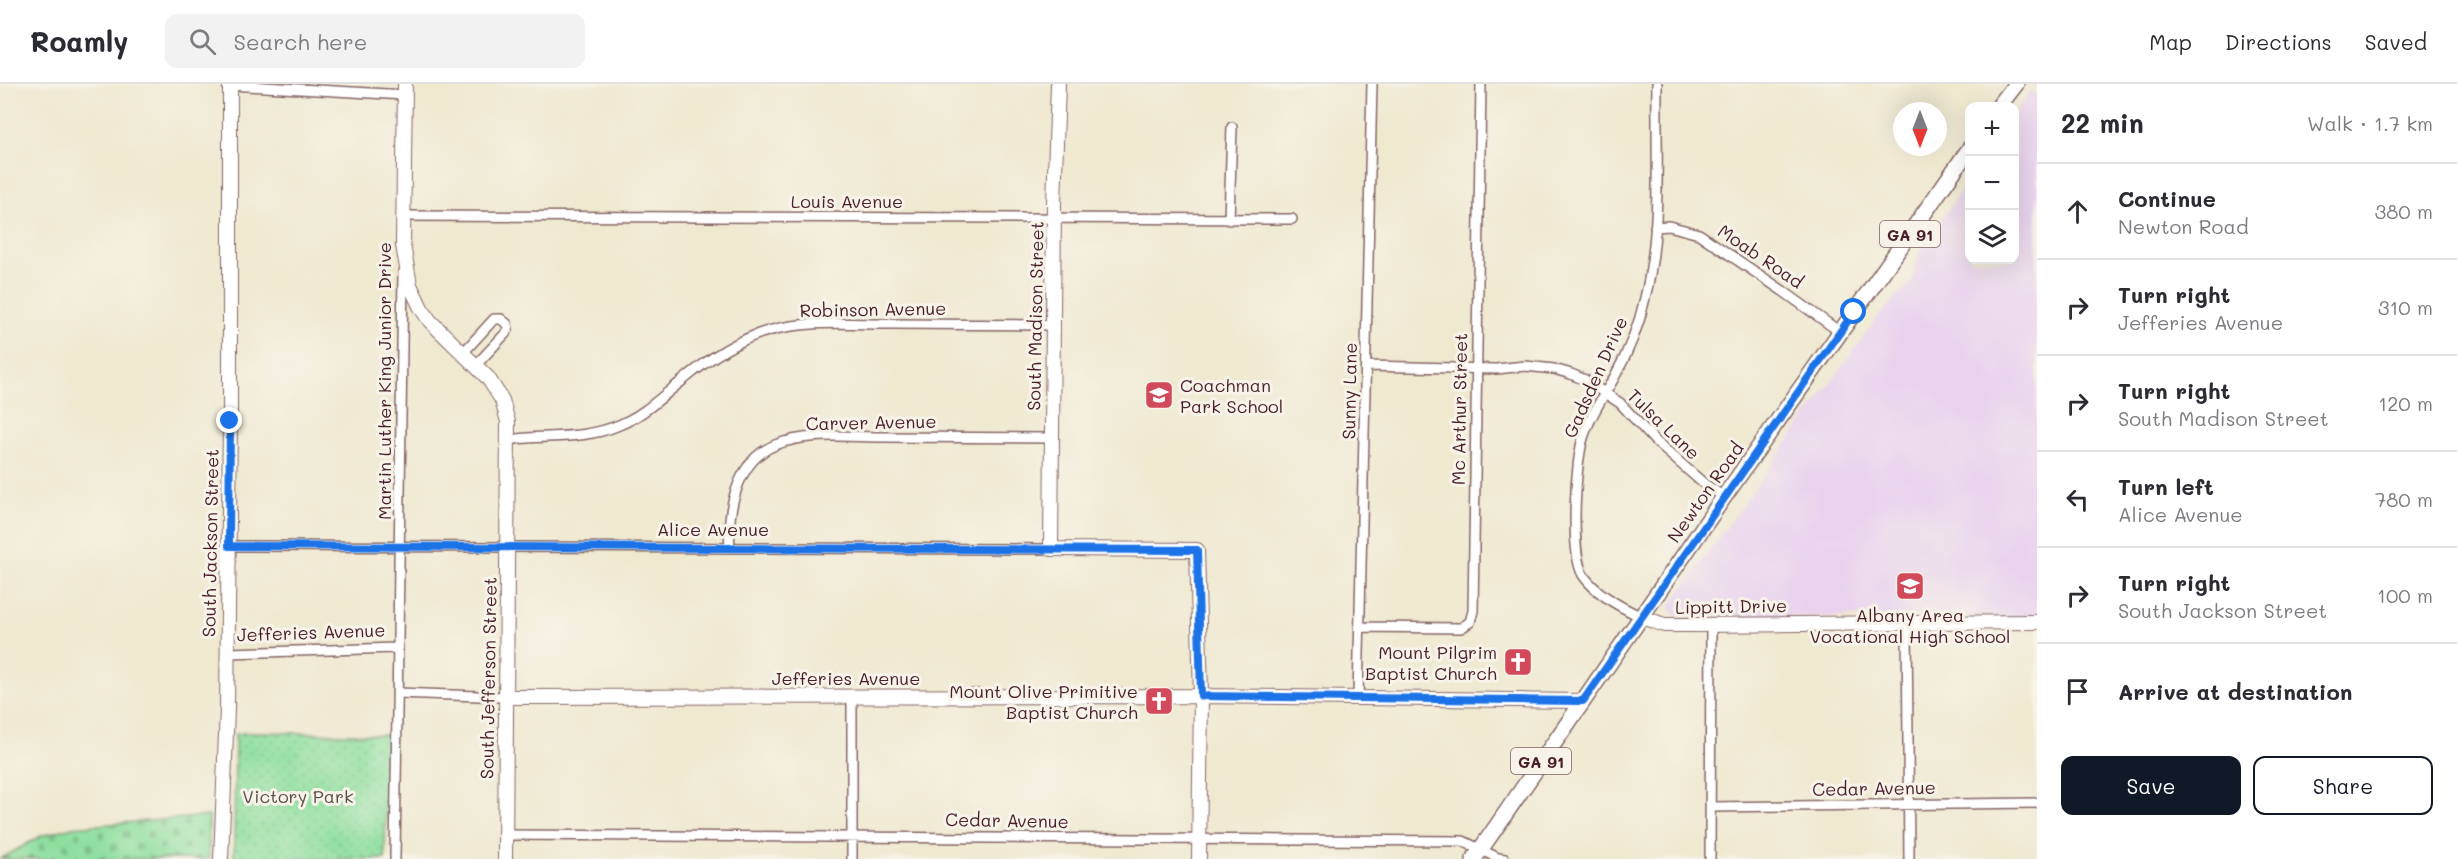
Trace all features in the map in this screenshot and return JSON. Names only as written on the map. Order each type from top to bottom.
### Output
[{"type":"main road","points":[[2002,102],[2016,84]]},
{"type":"main road","name":"Newton Road","points":[[1478,854],[1724,497],[1965,155]]},
{"type":"street","points":[[230,84],[405,89]]},
{"type":"street","name":"South Jackson Street","points":[[221,859],[229,546],[230,84]]},
{"type":"street","name":"South Madison Street","points":[[1051,549],[1054,218],[1058,84]]},
{"type":"street","name":"Sunny Lane","points":[[1358,698],[1372,84]]},
{"type":"street","name":"Mc Arthur Street","points":[[1359,627],[1461,628],[1470,622],[1473,611],[1481,84]]},
{"type":"street","name":"Gadsden Drive","points":[[1642,617],[1623,608],[1598,590],[1584,576],[1578,560],[1577,475],[1580,450],[1590,418],[1631,342],[1639,322],[1650,276],[1655,227],[1657,84]]},
{"type":"street","name":"Martin Luther King Junior Drive","points":[[395,859],[405,89]]},
{"type":"street","points":[[1229,220],[1232,126]]},
{"type":"street","name":"Louis Avenue","points":[[403,216],[1292,219]]},
{"type":"street","name":"Moab Road","points":[[1655,227],[1669,226],[1699,234],[1840,332]]},
{"type":"street","name":"South Jefferson Street","points":[[403,245],[410,285],[421,308],[430,321],[488,378],[502,400],[508,422],[505,859]]},
{"type":"street","points":[[463,353],[494,319],[501,319],[507,324],[508,330],[505,334],[476,365]]},
{"type":"street","name":"Robinson Avenue","points":[[507,440],[525,437],[570,437],[603,431],[620,425],[652,406],[711,359],[751,337],[786,327],[855,324],[1053,325]]},
{"type":"street","name":"Tulsa Lane","points":[[1365,366],[1476,368],[1525,366],[1554,369],[1585,380],[1620,403],[1670,455],[1724,497]]},
{"type":"street","name":"Carver Avenue","points":[[730,547],[731,513],[736,490],[746,471],[756,459],[774,445],[814,437],[1052,438]]},
{"type":"street","name":"Alice Avenue","points":[[229,546],[1197,550],[1201,696]]},
{"type":"street","name":"Lippitt Drive","points":[[1642,617],[1664,625],[1711,626],[2037,622]]},
{"type":"street","points":[[1907,624],[1909,859]]},
{"type":"street","points":[[1710,859],[1711,626]]},
{"type":"street","name":"Jefferies Avenue","points":[[227,653],[397,648]]},
{"type":"street","name":"Jefferies Avenue","points":[[397,693],[506,697],[1201,696],[1583,701]]},
{"type":"street","points":[[852,696],[852,859]]},
{"type":"street","points":[[1199,859],[1201,696]]},
{"type":"street","name":"Cedar Avenue","points":[[1712,807],[2037,803]]},
{"type":"street","name":"Cedar Avenue","points":[[505,835],[1463,841],[1478,854],[1504,859]]},
{"type":"shaded area","points":[[2031,90],[2037,94],[2037,617],[1676,617],[1669,607],[1878,317],[1912,281],[1919,253],[1965,185],[1965,264],[2019,264],[2019,107]]},
{"type":"green space","name":"Victory Park","points":[[260,732],[387,735],[385,859],[234,859],[235,734]]},
{"type":"green space","points":[[209,816],[209,859],[0,859],[41,836],[72,827]]},
{"type":"place","name":"Coachman Park School","points":[[1159,395]]},
{"type":"place","name":"Albany Area Vocational High School","points":[[1910,586]]},
{"type":"place","name":"Mount Pilgrim Baptist Church","points":[[1518,662]]},
{"type":"place","name":"Mount Olive Primitive Baptist Church","points":[[1159,701]]},
{"type":"route","points":[[230,421],[229,546],[1197,550],[1201,696],[1583,701],[1854,312]]}]
